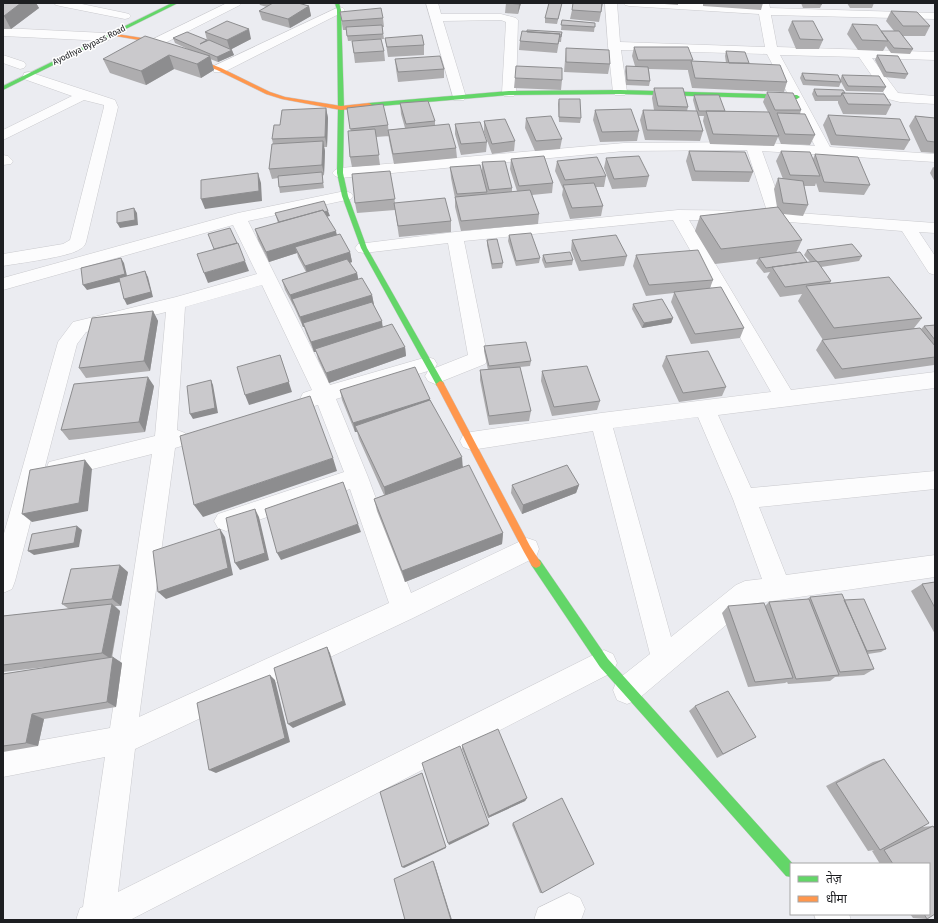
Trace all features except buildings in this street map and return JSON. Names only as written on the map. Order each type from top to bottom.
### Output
[{"type":"street","points":[[60,3],[75,4],[128,15]]},
{"type":"street","name":"Ayodhya Bypass Road","points":[[3,88],[21,68],[176,3]]},
{"type":"street","points":[[153,44],[236,3]]},
{"type":"street","points":[[432,3],[460,97]]},
{"type":"street","points":[[611,3],[614,46],[620,92]]},
{"type":"street","points":[[629,3],[763,7],[935,16]]},
{"type":"street","points":[[219,69],[338,6],[341,108],[340,173],[345,196],[364,248],[471,441],[528,549],[604,663],[790,870]]},
{"type":"street","points":[[763,7],[772,52],[826,151]]},
{"type":"street","name":"Ayodhya Bypass Road","points":[[112,22],[128,15]]},
{"type":"street","points":[[436,18],[501,17],[512,20],[509,93]]},
{"type":"street","points":[[3,32],[84,35],[105,33],[140,39],[219,69],[268,93],[341,108],[509,93],[620,92],[797,97]]},
{"type":"street","name":"Ayodhya Bypass Road","points":[[63,45],[84,35]]},
{"type":"street","points":[[614,46],[935,56]]},
{"type":"street","points":[[863,54],[893,96],[900,98],[935,100]]},
{"type":"street","points":[[3,59],[83,95],[110,103],[111,107],[78,242],[74,246],[66,249],[3,260]]},
{"type":"street","points":[[3,136],[83,95]]},
{"type":"street","points":[[3,145],[32,126],[45,115]]},
{"type":"street","points":[[340,173],[624,147],[753,146],[935,158]]},
{"type":"street","points":[[753,146],[776,216]]},
{"type":"street","points":[[3,284],[238,218],[345,196]]},
{"type":"street","points":[[678,216],[785,398]]},
{"type":"street","points":[[364,248],[455,237],[678,216],[776,216],[935,228]]},
{"type":"street","points":[[238,218],[324,394],[357,477],[404,609]]},
{"type":"street","points":[[908,226],[935,269]]},
{"type":"street","points":[[293,404],[324,394],[478,359],[455,237]]},
{"type":"street","points":[[3,581],[68,342],[80,327],[176,303],[267,277]]},
{"type":"street","points":[[96,920],[165,442],[176,303]]},
{"type":"street","points":[[471,441],[601,421],[935,380]]},
{"type":"street","points":[[705,408],[744,500],[778,587]]},
{"type":"street","points":[[601,421],[664,658]]},
{"type":"street","points":[[33,474],[196,433]]},
{"type":"street","points":[[226,521],[357,477]]},
{"type":"street","points":[[744,500],[935,480]]},
{"type":"street","points":[[3,762],[122,740],[404,609],[528,549]]},
{"type":"street","points":[[627,690],[664,658],[745,593],[778,587],[935,566]]},
{"type":"street","points":[[96,920],[604,663]]},
{"type":"traffic: fast","points":[[3,88],[176,3]]},
{"type":"traffic: fast","points":[[337,3],[339,10],[341,108],[340,173],[345,196],[364,248],[440,384]]},
{"type":"traffic: fast","points":[[369,105],[509,93],[620,92],[797,97]]},
{"type":"traffic: fast","points":[[536,563],[604,663],[790,870]]},
{"type":"traffic: slow","points":[[112,34],[140,39],[219,69],[268,93],[284,98],[341,108],[369,105]]},
{"type":"traffic: slow","points":[[440,384],[527,549],[536,563]]}]
